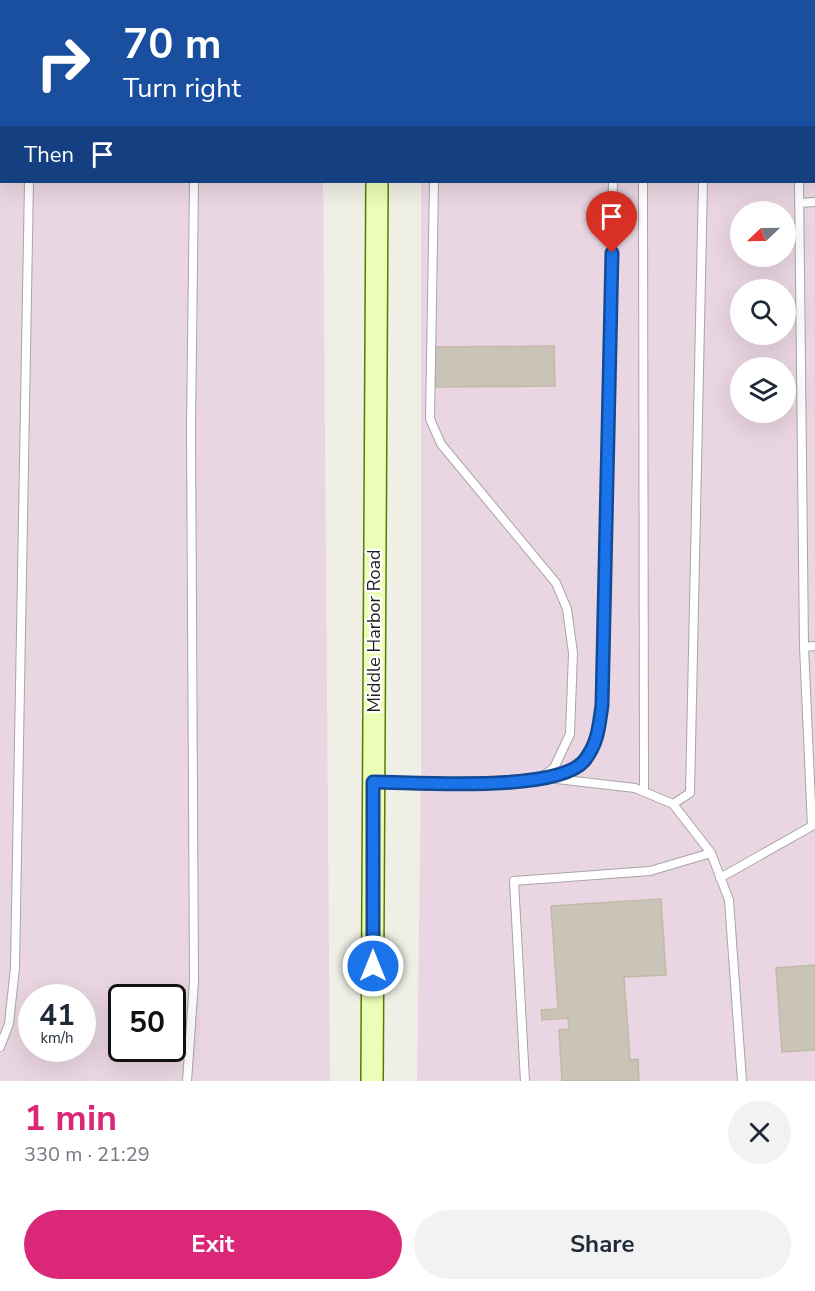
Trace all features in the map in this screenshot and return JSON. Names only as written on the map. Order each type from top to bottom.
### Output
[{"type":"main road","name":"Middle Harbor Road","points":[[372,1081],[377,183]]},
{"type":"lane","points":[[0,1047],[9,1023],[15,967],[29,183]]},
{"type":"lane","points":[[187,1081],[194,981],[191,439],[194,183]]},
{"type":"lane","points":[[434,183],[430,418],[441,444],[556,583],[567,609],[573,653],[570,734],[554,768],[541,778]]},
{"type":"lane","points":[[373,782],[520,783],[559,774],[583,762],[597,740],[602,705],[613,183]]},
{"type":"lane","points":[[643,183],[644,792]]},
{"type":"lane","points":[[673,804],[690,793],[703,183]]},
{"type":"lane","points":[[720,878],[813,827],[804,647],[799,183]]},
{"type":"lane","points":[[801,203],[815,202]]},
{"type":"lane","points":[[804,647],[815,646]]},
{"type":"lane","points":[[541,778],[635,788],[673,804],[711,853],[729,900],[742,1081]]},
{"type":"lane","points":[[525,1081],[514,880],[650,871],[711,853]]},
{"type":"shaded area","points":[[0,183],[323,183],[330,1081],[0,1081]]},
{"type":"shaded area","points":[[421,183],[815,183],[815,1081],[417,1081],[421,778]]},
{"type":"building","points":[[554,346],[555,386],[435,387],[435,347]]},
{"type":"building","points":[[661,899],[666,975],[624,977],[630,1060],[638,1059],[639,1081],[562,1081],[559,1030],[569,1029],[568,1018],[542,1020],[541,1010],[558,1009],[551,906]]},
{"type":"building","points":[[815,965],[815,1050],[782,1052],[776,968]]},
{"type":"route","points":[[373,966],[373,782],[520,783],[559,774],[583,762],[597,740],[602,705],[612,253]]}]
